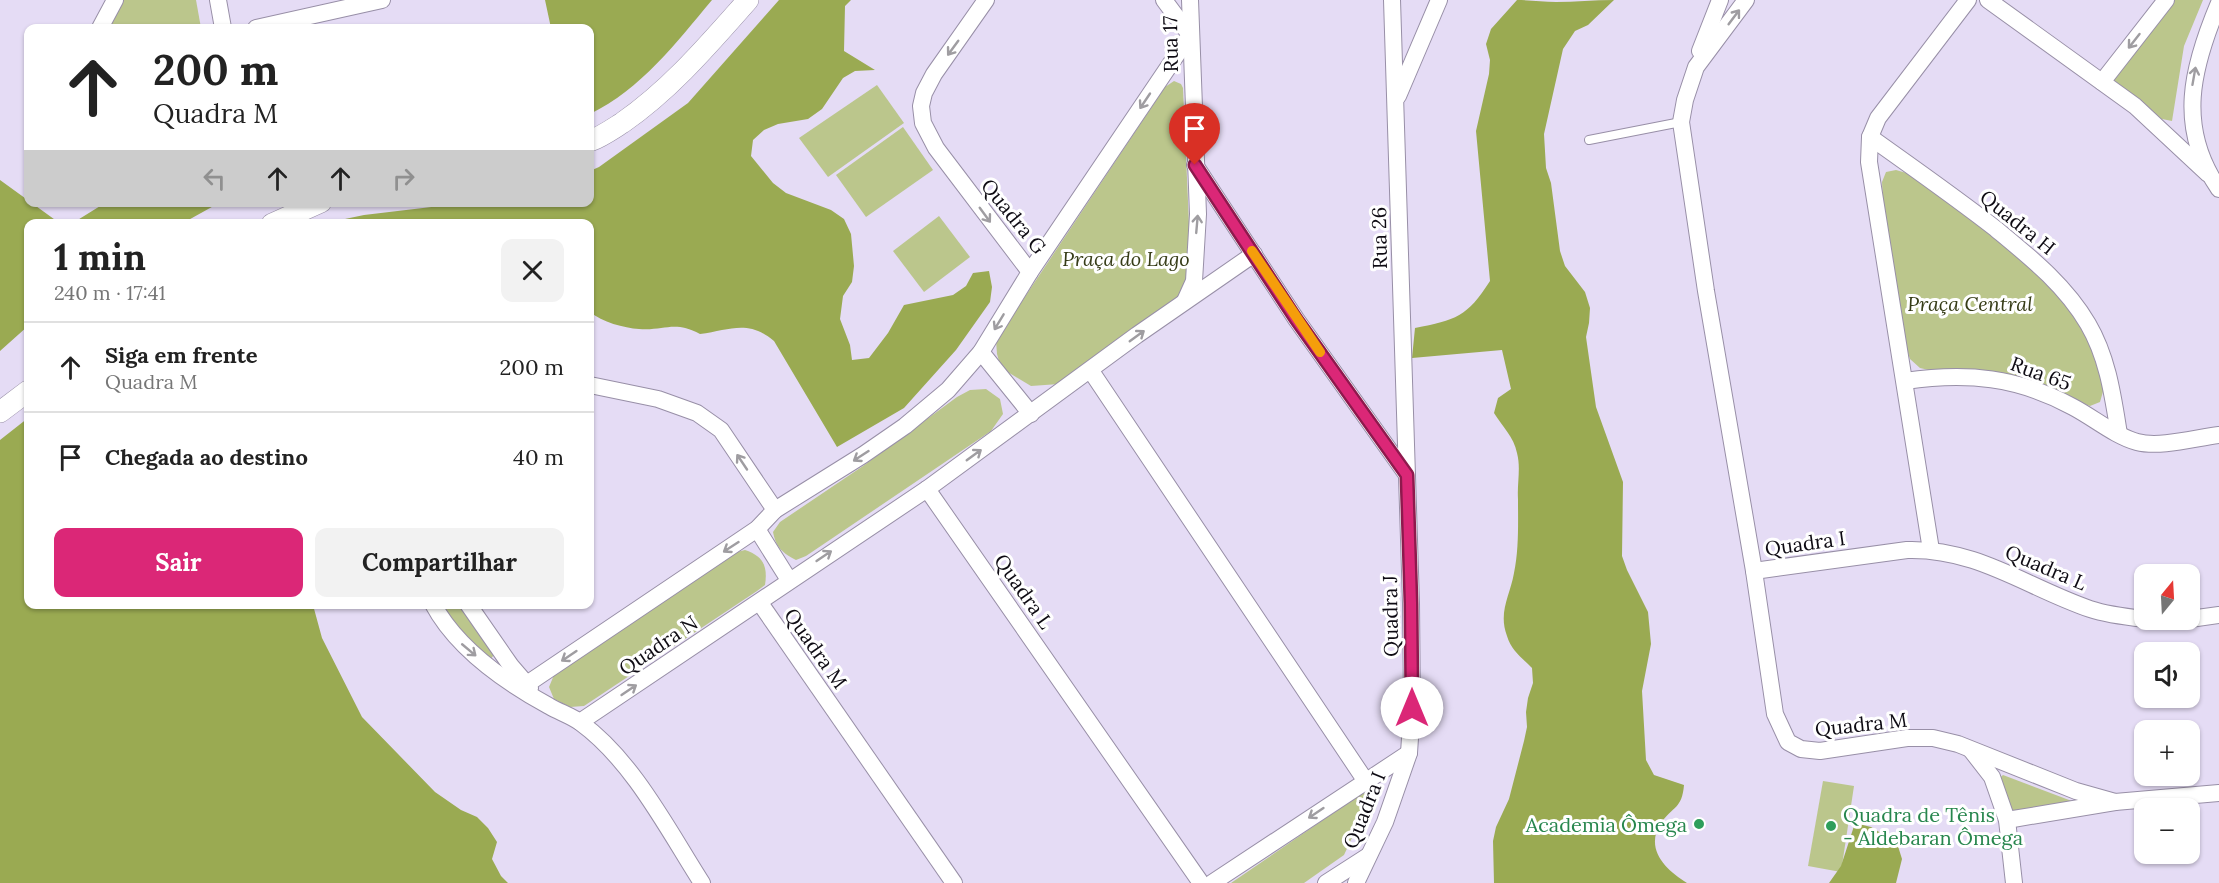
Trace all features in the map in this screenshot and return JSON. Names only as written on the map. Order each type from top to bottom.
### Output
[{"type":"street","points":[[102,24],[115,0]]},
{"type":"street","points":[[218,0],[222,24]]},
{"type":"street","points":[[274,24],[382,0]]},
{"type":"street","points":[[594,140],[637,112],[682,74],[748,0]]},
{"type":"street","name":"Quadra G","points":[[986,0],[934,74],[924,93],[921,106],[923,123],[936,148],[1030,272],[1190,35]]},
{"type":"street","points":[[1164,0],[1190,35]]},
{"type":"street","name":"Rua 17","points":[[1185,302],[1194,281],[1198,214],[1190,0]]},
{"type":"street","name":"Rua 26","points":[[1392,0],[1397,99],[1407,475]]},
{"type":"street","points":[[1397,99],[1439,0]]},
{"type":"street","points":[[1696,67],[1720,0]]},
{"type":"street","name":"Quadra I","points":[[1746,0],[1696,67],[1685,100],[1682,122],[1706,291],[1754,571],[1906,550],[1931,550]]},
{"type":"street","points":[[1931,550],[1869,162],[1870,136],[1886,106],[1968,0]]},
{"type":"street","points":[[1988,0],[2151,120],[2208,174],[2219,189]]},
{"type":"street","points":[[2102,82],[2166,0]]},
{"type":"street","points":[[2208,174],[2200,152],[2191,112],[2193,83],[2203,40],[2219,3]]},
{"type":"street","points":[[2151,120],[2167,129],[2176,128],[2185,122],[2191,112]]},
{"type":"street","name":"Quadra H","points":[[1870,136],[1974,212],[2051,275],[2089,326],[2102,354],[2111,384],[2119,434]]},
{"type":"street","points":[[1195,165],[1296,319],[1407,475]]},
{"type":"street","points":[[283,219],[310,207]]},
{"type":"street","points":[[927,489],[1254,254]]},
{"type":"street","points":[[527,684],[758,530],[775,510],[905,426],[948,390],[981,352],[1030,272]]},
{"type":"street","points":[[981,352],[1031,414]]},
{"type":"street","points":[[1091,371],[1365,780]]},
{"type":"street","name":"Rua 65","points":[[1905,381],[1929,377],[1964,376],[2021,384],[2050,394],[2119,434]]},
{"type":"street","points":[[597,386],[658,399],[697,413],[721,430],[775,510]]},
{"type":"street","points":[[0,412],[24,394]]},
{"type":"street","points":[[2119,434],[2138,442],[2156,444],[2219,435]]},
{"type":"street","name":"Quadra J","points":[[1407,475],[1412,615],[1412,708],[1409,753]]},
{"type":"street","name":"Quadra M","points":[[927,489],[789,580],[760,603],[954,883]]},
{"type":"street","name":"Quadra L","points":[[927,489],[1201,883]]},
{"type":"street","points":[[758,530],[789,580]]},
{"type":"street","name":"Quadra L","points":[[1931,550],[1952,553],[1978,561],[2093,609],[2134,618]]},
{"type":"street","name":"Quadra M","points":[[1754,571],[1774,714],[1788,742],[1801,749],[1820,751],[1907,738],[1933,738],[1958,744],[2076,791],[2115,802]]},
{"type":"street","name":"Quadra N","points":[[580,722],[760,603]]},
{"type":"street","points":[[436,609],[458,641],[493,670],[548,706],[580,722],[616,755],[649,800],[702,883]]},
{"type":"street","points":[[471,609],[511,666],[548,706]]},
{"type":"street","points":[[2200,618],[2219,615]]},
{"type":"street","points":[[1971,749],[1992,777],[2007,820],[2014,883]]},
{"type":"street","points":[[1212,883],[1409,753]]},
{"type":"street","name":"Quadra I","points":[[1356,883],[1385,822],[1409,753]]},
{"type":"street","name":"Quadra M","points":[[2007,820],[2115,802],[2219,793]]},
{"type":"street","points":[[1326,883],[1369,855]]},
{"type":"lane","points":[[1589,140],[1682,122]]},
{"type":"green space","points":[[117,0],[196,0],[200,24],[106,24]]},
{"type":"green space","points":[[545,0],[712,0],[657,64],[626,92],[594,112],[594,24],[550,24]]},
{"type":"green space","points":[[779,0],[851,0],[845,6],[844,51],[875,70],[855,71],[843,78],[822,109],[808,119],[778,124],[764,130],[753,140],[751,156],[773,183],[786,193],[831,210],[844,219],[851,234],[854,266],[852,282],[843,296],[840,319],[850,345],[852,360],[869,358],[888,333],[904,305],[953,295],[966,286],[973,273],[989,271],[992,287],[990,302],[956,350],[904,408],[837,447],[774,341],[765,334],[747,328],[700,334],[676,327],[633,328],[607,322],[594,315],[594,219],[345,219],[431,207],[594,207],[594,169],[688,103]]},
{"type":"green space","points":[[1517,0],[1556,2],[1614,0],[1588,25],[1575,31],[1563,49],[1544,134],[1546,168],[1551,183],[1560,251],[1565,266],[1585,292],[1590,308],[1586,337],[1596,407],[1623,482],[1622,556],[1648,612],[1651,644],[1642,691],[1646,760],[1654,775],[1684,785],[1679,803],[1665,817],[1656,833],[1656,850],[1665,865],[1687,883],[1494,883],[1493,841],[1496,827],[1509,799],[1524,741],[1528,698],[1533,683],[1532,668],[1511,646],[1504,619],[1517,555],[1519,464],[1513,442],[1494,413],[1498,398],[1511,389],[1502,350],[1412,358],[1415,328],[1451,319],[1467,310],[1490,281],[1476,131],[1489,74],[1490,60],[1486,44],[1491,29]]},
{"type":"green space","points":[[2171,0],[2203,0],[2184,46],[2172,121],[2157,118],[2108,81]]},
{"type":"green space","name":"Praça do Lago","points":[[1174,81],[1181,84],[1183,88],[1189,224],[1187,279],[1182,295],[1059,384],[1031,386],[1001,368],[996,340],[1165,87]]},
{"type":"green space","points":[[877,85],[904,123],[828,177],[799,138]]},
{"type":"green space","points":[[903,127],[933,170],[866,217],[836,175]]},
{"type":"green space","name":"Praça Central","points":[[1896,170],[1910,174],[2041,271],[2086,333],[2104,388],[2100,402],[2090,406],[2059,390],[2002,374],[1933,371],[1920,368],[1910,359],[1905,344],[1883,202],[1882,182],[1886,172]]},
{"type":"green space","points":[[0,180],[24,197],[24,207],[37,207],[54,219],[24,219],[24,330],[0,351]]},
{"type":"green space","points":[[99,207],[212,207],[190,219],[79,219]]},
{"type":"green space","points":[[939,216],[970,257],[924,292],[893,251]]},
{"type":"green space","points":[[986,389],[1000,399],[1003,414],[991,431],[806,556],[796,560],[778,546],[773,532],[780,522],[863,466],[957,397],[970,390]]},
{"type":"green space","points":[[24,421],[24,609],[314,609],[322,638],[362,717],[435,792],[461,810],[477,817],[488,828],[497,842],[492,859],[501,876],[508,883],[0,883],[0,440]]},
{"type":"green space","points":[[745,550],[756,555],[763,563],[766,572],[765,585],[584,706],[570,707],[554,699],[549,687],[554,675],[737,552]]},
{"type":"green space","points":[[441,609],[467,609],[495,653],[491,659],[479,651]]},
{"type":"green space","points":[[2003,775],[2077,803],[2010,817],[1997,780]]},
{"type":"green space","name":"Quadra de Tênis - Aldebaran Ômega","points":[[1823,781],[1854,786],[1841,872],[1808,866]]},
{"type":"green space","points":[[1374,790],[1344,855],[1304,883],[1231,883],[1361,794]]},
{"type":"green space","points":[[1855,823],[1871,827],[1897,843],[1902,859],[1896,883],[1829,883],[1841,866]]},
{"type":"slow traffic","points":[[1252,251],[1320,352]]},
{"type":"place","name":"Academia Ômega","points":[[1699,824]]},
{"type":"place","name":"Quadra de Tênis - Aldebaran Ômega","points":[[1831,826]]},
{"type":"route","points":[[1195,165],[1296,319],[1407,475],[1412,708]]}]
